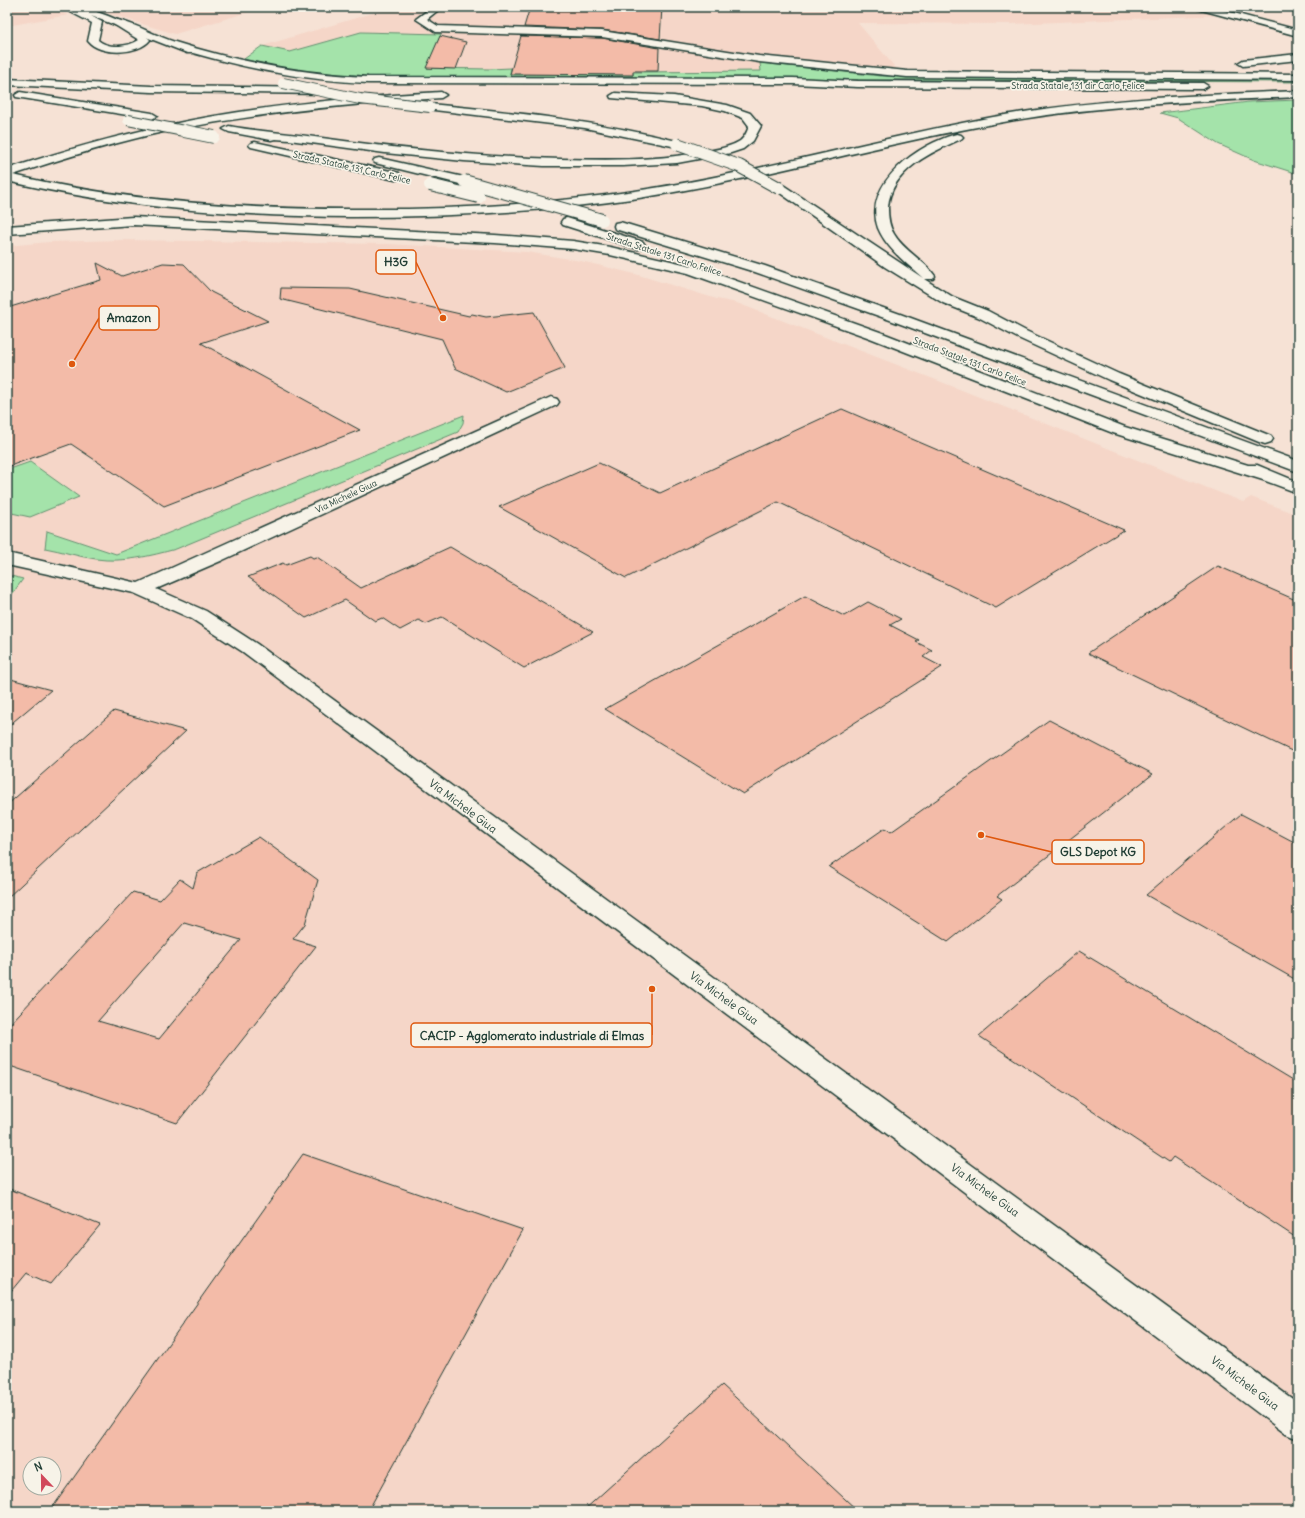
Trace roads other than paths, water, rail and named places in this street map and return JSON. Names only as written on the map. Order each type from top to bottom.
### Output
[{"type":"main road","points":[[438,7],[421,19],[436,29],[602,34],[759,59],[907,74],[1298,77]]},
{"type":"main road","points":[[1201,7],[1298,33]]},
{"type":"main road","points":[[69,8],[94,10],[144,38],[143,42],[134,46],[120,48],[106,48],[96,45],[93,41],[97,22],[69,8]]},
{"type":"main road","points":[[118,23],[234,68],[284,83],[360,99],[552,120],[615,129],[677,144],[739,166],[779,188],[948,300],[983,314],[1028,337],[1114,377],[1278,444],[1298,455]]},
{"type":"main road","points":[[176,45],[226,59],[285,72],[312,76],[368,80],[793,81],[858,84]]},
{"type":"main road","points":[[1236,64],[1298,57]]},
{"type":"main road","points":[[1138,76],[1138,72],[1144,68],[1186,66]]},
{"type":"main road","points":[[7,82],[173,89],[452,93],[344,101],[241,114],[114,139],[49,158],[7,173]]},
{"type":"main road","points":[[257,134],[292,136],[386,150],[479,158],[562,163],[620,163],[668,160],[695,157],[736,148],[745,143],[752,136],[754,129],[753,122],[747,117],[726,108],[706,103],[668,98],[602,93],[858,84]]},
{"type":"main road","name":"Strada Statale 131 dir Carlo Felice","points":[[858,84],[1298,86]]},
{"type":"main road","points":[[680,90],[1298,90]]},
{"type":"main road","points":[[7,177],[77,192],[135,201],[213,209],[291,213],[372,214],[454,212],[645,194],[721,181],[994,120],[1084,108],[1230,97],[1298,94]]},
{"type":"main road","name":"Strada Statale 131 Carlo Felice","points":[[1298,467],[888,314],[760,269],[602,220],[464,181],[395,164],[257,134],[152,116],[12,99],[320,158],[500,202],[567,222],[814,303],[1097,409],[1298,488]]},
{"type":"main road","points":[[983,314],[929,276],[908,258],[885,231],[882,218],[882,204],[889,184],[904,166],[922,153],[964,135],[1026,119],[1123,105]]},
{"type":"main road","points":[[7,230],[64,224],[133,221],[495,239],[573,245],[610,252],[660,262],[699,272],[905,347],[1119,430],[1263,474]]},
{"type":"main road","name":"Via Michele Giua","points":[[140,589],[216,556],[551,402]]},
{"type":"main road","name":"Via Michele Giua","points":[[7,559],[140,589],[199,615],[250,648],[558,877],[1011,1208],[1298,1423]]},
{"type":"place","name":"H3G","points":[[443,318]]},
{"type":"place","name":"Amazon","points":[[72,364]]},
{"type":"place","name":"GLS Depot KG","points":[[981,835]]},
{"type":"place","name":"CACIP - Agglomerato industriale di Elmas","points":[[652,989]]}]
